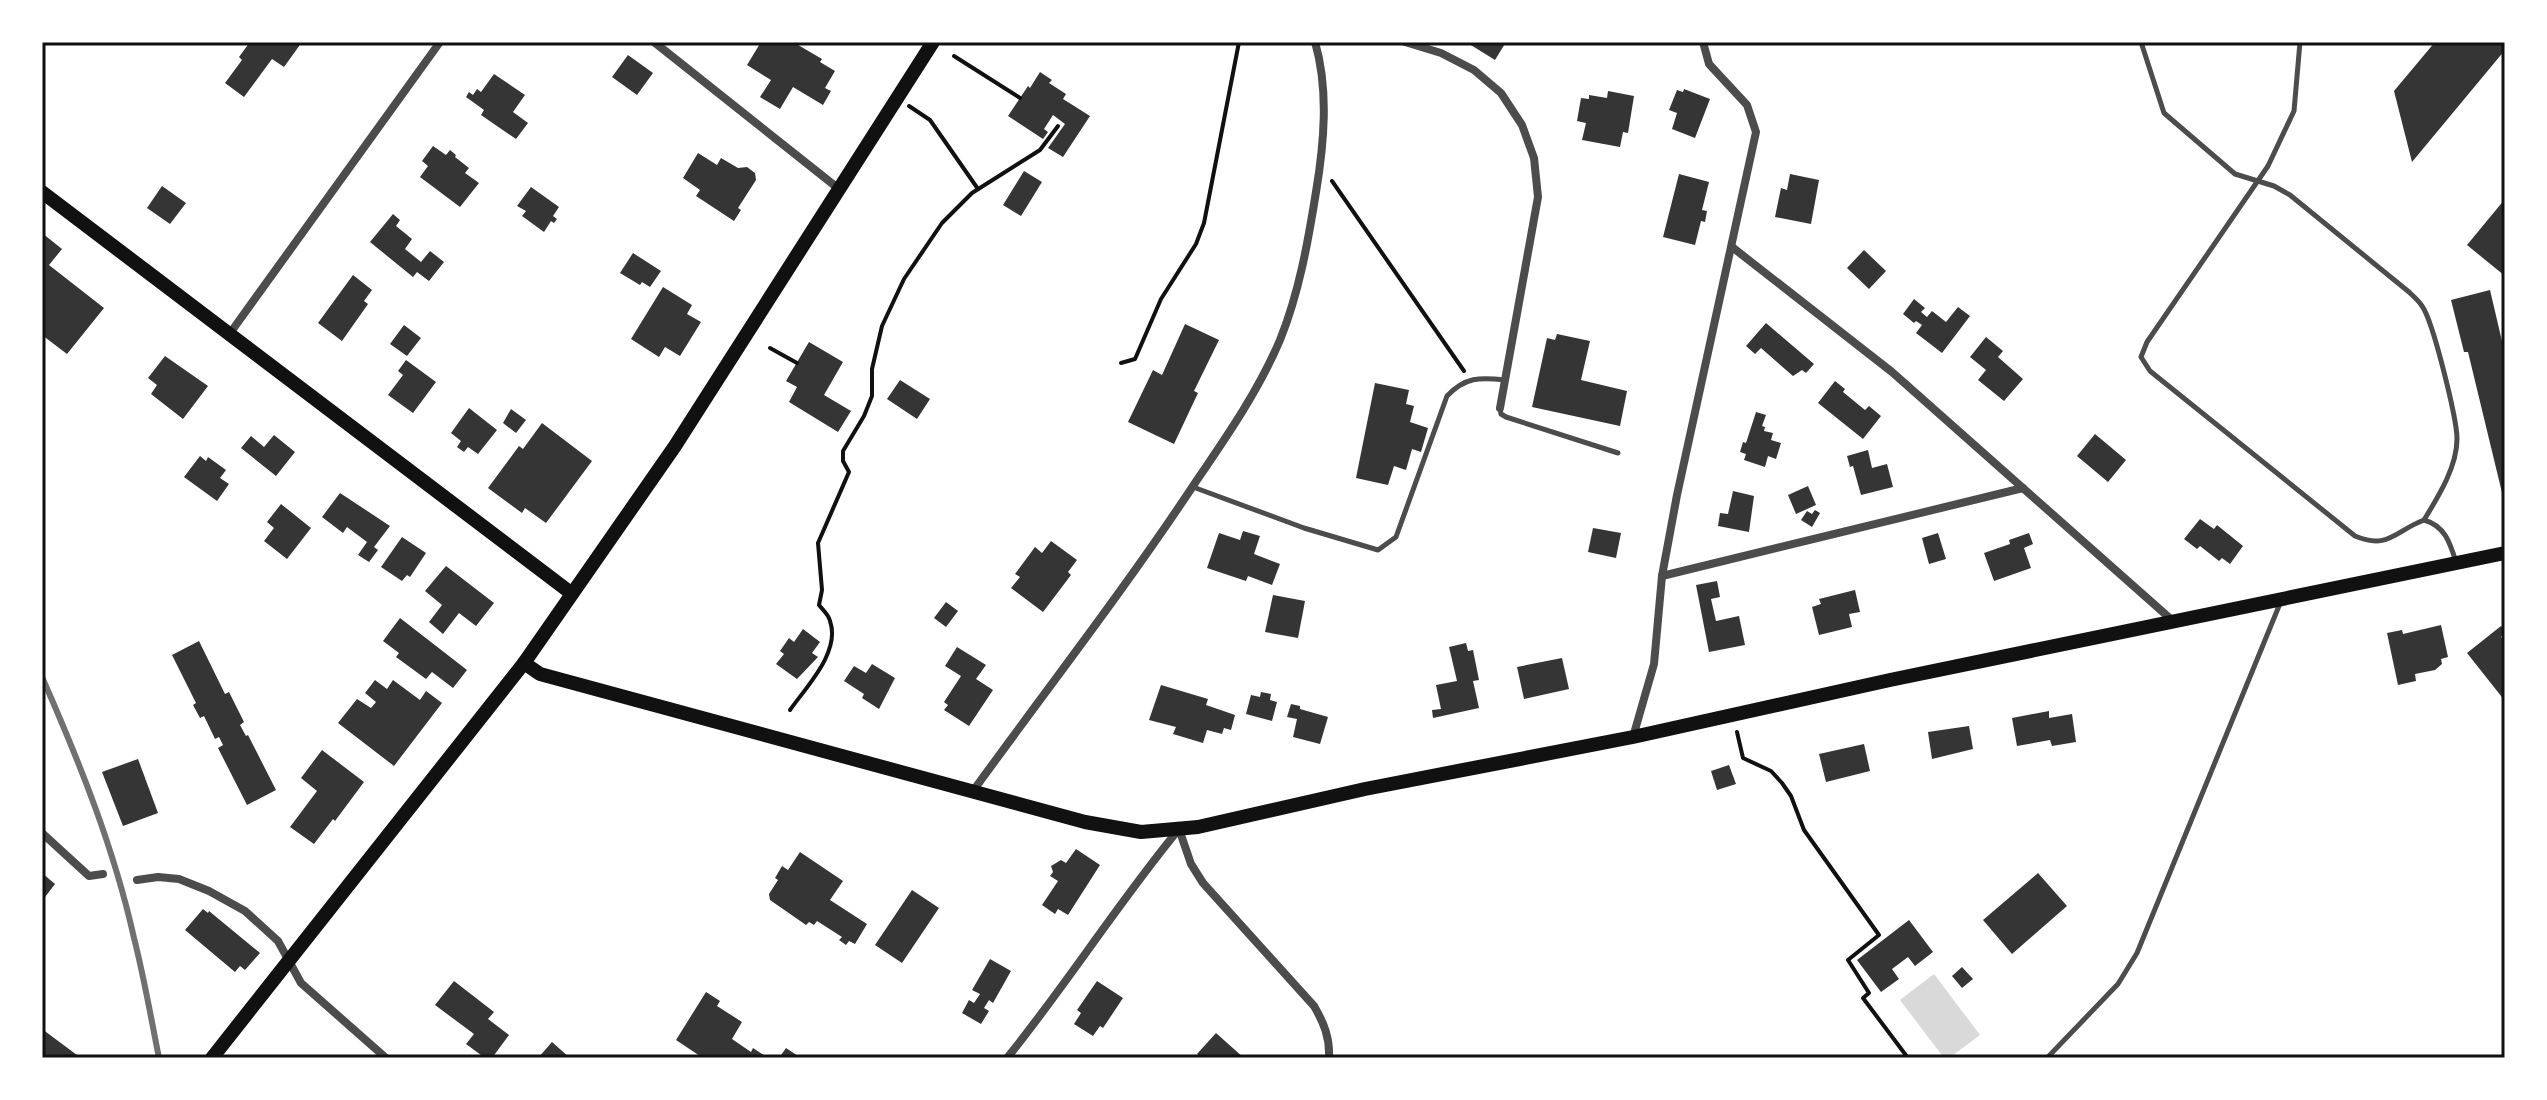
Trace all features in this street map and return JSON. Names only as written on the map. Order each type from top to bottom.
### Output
[{"type":"main road","points":[[212,1058],[524,663],[675,446],[933,42]]},
{"type":"main road","points":[[42,192],[571,593]]},
{"type":"main road","points":[[524,663],[540,674],[1085,822],[1141,832],[1179,829],[1633,737],[2505,553]]},
{"type":"street","points":[[228,336],[440,42]]},
{"type":"street","points":[[654,42],[839,189]]},
{"type":"street","points":[[973,791],[1144,560],[1241,414],[1280,339],[1299,279],[1319,175],[1323,100],[1320,60],[1315,42]]},
{"type":"street","points":[[1405,42],[1441,53],[1474,70],[1501,93],[1522,125],[1534,158],[1538,197],[1500,408]]},
{"type":"street","points":[[1633,737],[1654,664],[1662,576],[1677,495],[1756,132],[1747,105],[1709,64],[1703,42]]},
{"type":"street","points":[[1732,247],[1892,372],[2173,621]]},
{"type":"street","points":[[1662,576],[2023,488]]},
{"type":"street","points":[[1007,1058],[1147,867],[1179,829]]},
{"type":"street","points":[[1179,829],[1191,864],[1203,883],[1314,1006],[1324,1024],[1329,1058]]},
{"type":"street","points":[[42,833],[89,876],[103,874]]},
{"type":"street","points":[[137,880],[158,877],[179,879],[245,911],[278,941],[301,983],[386,1058]]},
{"type":"lane","points":[[2141,42],[2164,113],[2235,174],[2257,181],[2274,186],[2290,195],[2398,282],[2423,306],[2444,378],[2457,440],[2451,466],[2424,520],[2382,542],[2370,543],[2355,536],[2150,371],[2141,357],[2147,342],[2257,181],[2283,137],[2294,111],[2300,42]]},
{"type":"lane","points":[[1193,487],[1304,528],[1378,550],[1396,537],[1447,396],[1460,383],[1479,377],[1505,380]]},
{"type":"lane","points":[[1500,408],[1501,414],[1506,417],[1618,453]]},
{"type":"lane","points":[[2424,520],[2431,522],[2449,538],[2456,563]]},
{"type":"lane","points":[[2047,1058],[2118,984],[2137,953],[2282,598]]},
{"type":"path","points":[[1121,363],[1135,359],[1161,299],[1196,244],[1204,223],[1239,42]]},
{"type":"path","points":[[954,56],[1020,98]]},
{"type":"path","points":[[897,99],[930,120],[978,189]]},
{"type":"path","points":[[790,710],[824,661],[832,637],[830,619],[819,605],[822,590],[818,543],[849,472],[843,461],[843,451],[872,396],[872,369],[882,326],[904,279],[942,223],[978,189],[1040,150],[1058,126]]},
{"type":"path","points":[[1319,175],[1331,179],[1470,380]]},
{"type":"path","points":[[770,348],[797,363]]},
{"type":"path","points":[[1737,730],[1743,758],[1771,771],[1782,783],[1804,830],[1881,938],[1848,960],[1869,993],[1863,998],[1908,1058]]},
{"type":"shaded area","points":[[1934,974],[1980,1035],[1949,1058],[1944,1058],[1900,1000]]},
{"type":"building","points":[[250,42],[302,42],[284,67],[272,59],[244,97],[225,83],[242,60],[239,57]]},
{"type":"building","points":[[761,42],[793,42],[822,59],[820,62],[835,71],[825,88],[831,91],[823,105],[793,87],[780,109],[760,97],[771,80],[747,65]]},
{"type":"building","points":[[1466,42],[1506,42],[1495,60]]},
{"type":"building","points":[[2435,42],[2505,42],[2505,50],[2412,162],[2394,91]]},
{"type":"building","points":[[628,55],[653,73],[637,95],[612,77]]},
{"type":"building","points":[[1040,72],[1052,80],[1049,83],[1066,94],[1063,99],[1090,116],[1063,157],[1048,148],[1065,124],[1053,115],[1044,129],[1048,132],[1043,139],[1008,116]]},
{"type":"building","points":[[494,74],[525,95],[513,112],[528,123],[516,139],[481,115],[484,110],[466,97],[469,92],[473,95],[477,89],[481,92]]},
{"type":"building","points":[[1684,89],[1710,99],[1695,138],[1672,129],[1677,113],[1669,110],[1677,90],[1683,92]]},
{"type":"building","points":[[1608,91],[1634,96],[1628,133],[1623,132],[1620,147],[1582,140],[1586,123],[1577,121],[1581,98],[1589,99],[1589,95],[1607,98]]},
{"type":"building","points":[[433,146],[446,155],[450,150],[469,168],[465,173],[479,183],[460,207],[420,177],[428,166],[422,161]]},
{"type":"building","points":[[698,153],[717,165],[721,158],[755,173],[756,180],[738,208],[741,210],[734,221],[696,196],[700,190],[683,178]]},
{"type":"building","points":[[1024,171],[1042,182],[1021,216],[1003,205]]},
{"type":"building","points":[[1679,174],[1709,182],[1702,210],[1707,211],[1705,222],[1701,221],[1695,245],[1663,237]]},
{"type":"building","points":[[1790,174],[1819,180],[1811,224],[1775,217],[1781,188],[1787,190]]},
{"type":"building","points":[[162,186],[186,203],[170,224],[147,208]]},
{"type":"building","points":[[531,187],[559,207],[553,216],[557,219],[554,223],[551,221],[544,232],[522,216],[526,211],[517,206]]},
{"type":"building","points":[[2505,199],[2505,276],[2467,245]]},
{"type":"building","points":[[393,214],[400,220],[396,226],[412,239],[405,249],[421,262],[430,251],[444,262],[429,281],[417,272],[413,277],[370,242]]},
{"type":"building","points":[[42,233],[62,249],[49,265],[104,308],[67,354],[42,335]]},
{"type":"building","points":[[1864,250],[1886,271],[1869,289],[1847,268]]},
{"type":"building","points":[[633,253],[661,271],[650,287],[642,282],[640,285],[620,273]]},
{"type":"building","points":[[353,275],[372,290],[364,301],[368,304],[342,341],[318,323]]},
{"type":"building","points":[[663,287],[692,305],[687,314],[701,322],[680,356],[665,347],[659,357],[631,339]]},
{"type":"building","points":[[2490,290],[2505,354],[2504,501],[2468,352],[2464,352],[2451,300]]},
{"type":"building","points":[[1914,299],[1925,308],[1921,312],[1927,317],[1932,311],[1946,322],[1958,307],[1970,316],[1942,353],[1916,333],[1922,325],[1903,314]]},
{"type":"building","points":[[1766,323],[1814,364],[1806,373],[1802,370],[1793,376],[1761,348],[1755,354],[1746,346]]},
{"type":"building","points":[[1185,324],[1219,340],[1194,391],[1198,393],[1174,444],[1128,422],[1153,370],[1162,375]]},
{"type":"building","points":[[404,325],[421,338],[407,356],[390,344]]},
{"type":"building","points":[[1557,334],[1590,341],[1581,380],[1627,391],[1620,426],[1532,407],[1547,338],[1555,340]]},
{"type":"building","points":[[1986,337],[2003,351],[1998,357],[2023,379],[2004,401],[1978,380],[1986,370],[1970,357]]},
{"type":"building","points":[[809,342],[843,362],[824,395],[851,411],[838,432],[789,402],[797,387],[786,381]]},
{"type":"building","points":[[165,356],[208,386],[183,419],[151,394],[157,385],[148,378]]},
{"type":"building","points":[[406,360],[436,382],[413,413],[388,395],[403,375],[398,371]]},
{"type":"building","points":[[900,380],[930,399],[917,419],[887,399]]},
{"type":"building","points":[[1835,381],[1865,410],[1869,406],[1881,416],[1863,439],[1818,403]]},
{"type":"building","points":[[1375,383],[1409,390],[1406,404],[1414,406],[1410,422],[1428,428],[1421,452],[1412,449],[1406,470],[1394,466],[1388,485],[1356,478]]},
{"type":"building","points":[[469,408],[497,430],[478,454],[468,447],[464,452],[457,447],[461,441],[451,433]]},
{"type":"building","points":[[511,409],[526,420],[516,433],[503,423]]},
{"type":"building","points":[[1756,412],[1766,415],[1762,426],[1765,427],[1764,431],[1773,433],[1771,440],[1781,443],[1776,459],[1768,456],[1765,467],[1744,460],[1746,454],[1740,452]]},
{"type":"building","points":[[542,423],[592,461],[546,523],[525,508],[522,513],[488,488],[519,446],[523,449]]},
{"type":"building","points":[[2095,434],[2126,460],[2108,482],[2077,456]]},
{"type":"building","points":[[274,435],[295,452],[276,476],[241,448],[251,436],[264,447]]},
{"type":"building","points":[[1868,450],[1872,468],[1887,464],[1893,487],[1861,495],[1847,456]]},
{"type":"building","points":[[200,456],[206,461],[208,457],[226,470],[220,478],[229,484],[217,501],[184,477]]},
{"type":"building","points":[[1808,486],[1816,505],[1796,514],[1788,495]]},
{"type":"building","points":[[1733,491],[1754,496],[1749,532],[1718,526],[1720,513],[1728,514]]},
{"type":"building","points":[[340,493],[390,526],[374,547],[378,550],[369,562],[358,555],[367,542],[347,527],[343,533],[322,517]]},
{"type":"building","points":[[281,504],[311,528],[287,559],[264,541],[274,528],[267,522]]},
{"type":"building","points":[[1815,510],[1820,513],[1812,527],[1801,520],[1807,511],[1812,514]]},
{"type":"building","points":[[2200,519],[2214,529],[2217,525],[2243,546],[2230,564],[2222,558],[2219,561],[2200,546],[2197,549],[2184,539]]},
{"type":"building","points":[[1593,528],[1621,533],[1616,558],[1588,552]]},
{"type":"building","points":[[1243,531],[1260,536],[1254,554],[1280,564],[1272,585],[1248,576],[1246,581],[1207,568],[1219,533],[1240,540]]},
{"type":"building","points":[[1938,533],[1946,559],[1929,564],[1922,538]]},
{"type":"building","points":[[2029,533],[2033,544],[2024,548],[2031,568],[1994,581],[1984,553]]},
{"type":"building","points":[[402,537],[426,553],[410,577],[407,575],[402,581],[381,567]]},
{"type":"building","points":[[1051,541],[1077,560],[1068,572],[1071,575],[1043,612],[1011,588],[1020,577],[1015,574],[1035,547],[1042,553]]},
{"type":"building","points":[[446,566],[494,603],[476,626],[459,613],[443,634],[429,622],[442,605],[425,591]]},
{"type":"building","points":[[1717,581],[1720,597],[1711,599],[1716,621],[1739,616],[1745,645],[1709,652],[1696,585]]},
{"type":"building","points":[[1855,590],[1860,612],[1849,614],[1852,627],[1819,635],[1812,607],[1821,604],[1819,599]]},
{"type":"building","points":[[1273,595],[1305,601],[1298,638],[1265,632]]},
{"type":"building","points":[[946,602],[958,611],[946,627],[934,618]]},
{"type":"building","points":[[400,618],[467,670],[453,688],[432,672],[426,679],[396,657],[399,653],[383,641]]},
{"type":"building","points":[[2441,625],[2448,657],[2441,659],[2442,664],[2435,670],[2415,674],[2416,681],[2398,685],[2387,633],[2402,630],[2403,634]]},
{"type":"building","points":[[2501,626],[2505,631],[2501,637],[2505,642],[2505,701],[2467,653]]},
{"type":"building","points":[[803,629],[820,642],[812,653],[818,657],[797,679],[776,664],[784,654],[780,651],[789,638],[794,642]]},
{"type":"building","points":[[199,641],[225,694],[229,692],[244,722],[240,725],[276,790],[247,805],[218,748],[223,745],[219,737],[215,739],[204,716],[200,718],[193,705],[196,703],[172,655]]},
{"type":"building","points":[[1466,643],[1468,651],[1473,650],[1479,680],[1473,681],[1479,708],[1433,718],[1432,710],[1441,709],[1436,685],[1457,681],[1449,647]]},
{"type":"building","points":[[957,647],[986,665],[976,679],[993,690],[969,726],[944,710],[948,705],[944,702],[961,676],[945,666]]},
{"type":"building","points":[[1562,658],[1569,689],[1524,699],[1517,667]]},
{"type":"building","points":[[872,664],[895,678],[879,709],[844,681],[854,666],[866,673]]},
{"type":"building","points":[[375,680],[387,689],[393,680],[420,700],[426,691],[442,703],[394,766],[338,723],[357,699],[371,708],[376,702],[365,693]]},
{"type":"building","points":[[1161,685],[1208,699],[1206,705],[1235,715],[1231,730],[1224,728],[1222,734],[1207,730],[1203,743],[1173,734],[1176,727],[1149,720]]},
{"type":"building","points":[[1261,692],[1271,694],[1270,700],[1277,702],[1272,721],[1246,714],[1251,695],[1260,697]]},
{"type":"building","points":[[1291,704],[1328,717],[1320,744],[1293,737],[1297,719],[1287,717]]},
{"type":"building","points":[[2049,711],[2049,718],[2072,714],[2076,742],[2052,746],[2050,740],[2017,746],[2012,718]]},
{"type":"building","points":[[1969,726],[1973,749],[1932,759],[1928,732]]},
{"type":"building","points":[[1864,744],[1870,771],[1826,782],[1819,754]]},
{"type":"building","points":[[322,750],[364,782],[314,844],[290,827],[317,791],[301,778]]},
{"type":"building","points":[[138,759],[158,813],[123,826],[102,772]]},
{"type":"building","points":[[1729,765],[1736,784],[1717,790],[1711,771]]},
{"type":"building","points":[[1076,849],[1100,865],[1068,915],[1058,909],[1055,914],[1042,905],[1058,881],[1050,876],[1053,872],[1051,866],[1061,860],[1066,863]]},
{"type":"building","points":[[800,852],[843,881],[830,900],[867,924],[855,944],[849,941],[846,945],[839,940],[842,937],[817,921],[814,925],[809,922],[806,925],[770,900],[769,894],[782,866],[788,870]]},
{"type":"building","points":[[42,873],[55,884],[42,901]]},
{"type":"building","points":[[2038,873],[2067,906],[2012,954],[1983,920]]},
{"type":"building","points":[[912,890],[939,908],[902,963],[875,945]]},
{"type":"building","points":[[203,909],[260,953],[245,970],[240,966],[235,972],[185,930]]},
{"type":"building","points":[[1909,920],[1933,952],[1915,966],[1908,957],[1892,969],[1899,979],[1881,992],[1857,960]]},
{"type":"building","points":[[990,959],[1011,971],[993,1003],[989,1000],[984,1008],[989,1011],[981,1024],[962,1013],[969,1000],[974,1003],[980,994],[972,990]]},
{"type":"building","points":[[1962,967],[1973,979],[1962,988],[1952,976]]},
{"type":"building","points":[[454,981],[494,1012],[488,1019],[509,1035],[492,1058],[485,1058],[466,1044],[474,1034],[435,1005]]},
{"type":"building","points":[[1097,981],[1123,998],[1103,1028],[1100,1026],[1093,1036],[1074,1024],[1081,1013],[1077,1010]]},
{"type":"building","points":[[706,992],[720,1001],[717,1006],[742,1022],[732,1039],[751,1052],[753,1048],[768,1058],[703,1058],[676,1040]]},
{"type":"building","points":[[42,1029],[81,1058],[42,1058]]},
{"type":"building","points":[[1216,1033],[1244,1058],[1202,1058],[1197,1054]]},
{"type":"building","points":[[552,1042],[570,1058],[538,1058]]},
{"type":"building","points":[[786,1048],[801,1058],[779,1058]]},
{"type":"railway","points":[[42,677],[106,838],[138,953],[159,1058]]}]
